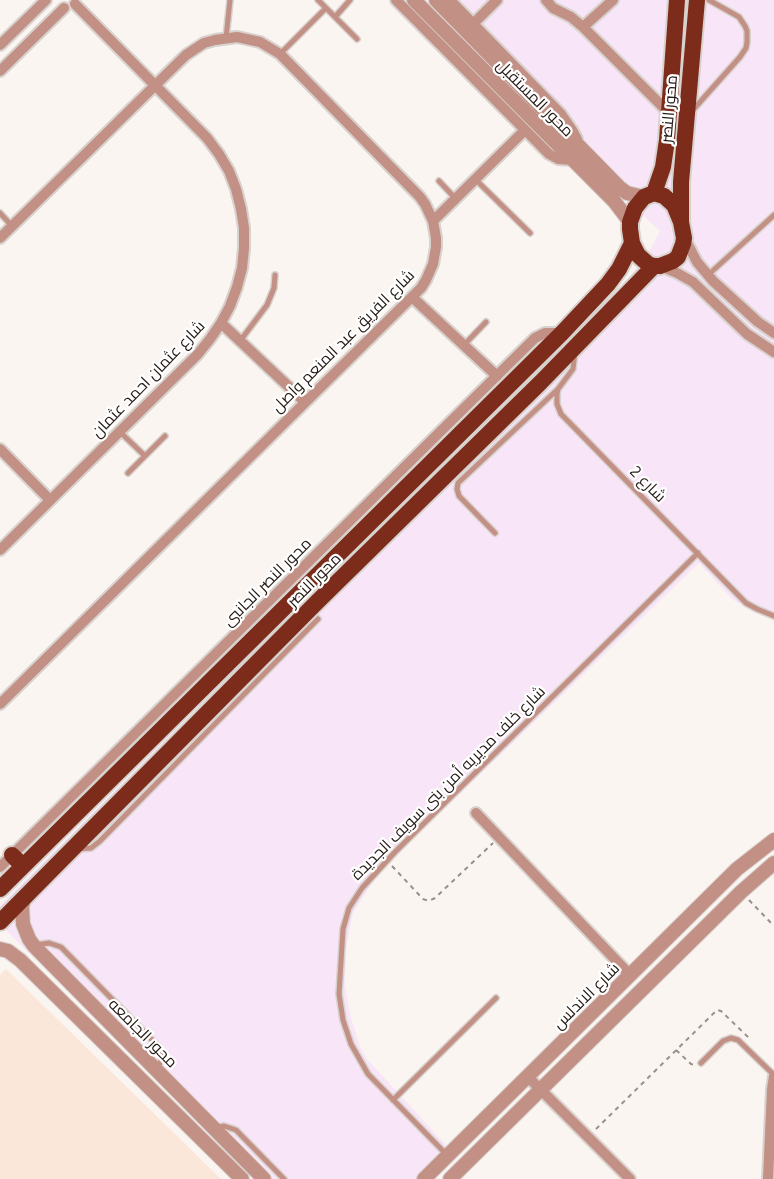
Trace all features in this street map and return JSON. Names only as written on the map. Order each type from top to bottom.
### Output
[{"type":"highway","name":"محور النصر","points":[[649,195],[659,180],[666,154],[677,0]]},
{"type":"highway","name":"محور النصر","points":[[682,230],[681,182],[697,0]]},
{"type":"highway","points":[[649,195],[664,196],[671,201],[676,210],[684,244],[673,261],[657,266],[642,260],[630,237],[630,222],[635,208],[649,195]]},
{"type":"highway","name":"محور النصر","points":[[0,889],[18,860],[304,588],[562,333],[614,277],[632,243]]},
{"type":"highway","name":"محور النصر","points":[[0,922],[317,602],[657,266]]},
{"type":"highway","points":[[614,277],[629,292]]},
{"type":"highway","points":[[304,588],[317,602]]},
{"type":"street","points":[[0,45],[46,0]]},
{"type":"street","points":[[52,0],[56,5],[64,8],[77,2]]},
{"type":"street","points":[[396,0],[552,157],[573,160]]},
{"type":"street","name":"محور المستقبل","points":[[414,0],[614,201],[630,222]]},
{"type":"street","name":"محور المستقبل","points":[[436,0],[482,40],[620,188],[627,193],[649,195]]},
{"type":"street","points":[[450,0],[473,24],[482,40]]},
{"type":"street","points":[[473,24],[497,0]]},
{"type":"street","points":[[546,0],[553,8],[572,17],[584,27],[669,113]]},
{"type":"street","points":[[584,27],[613,0]]},
{"type":"street","name":"شارع عثمان احمد عثمان","points":[[0,549],[198,354],[221,323],[230,306],[242,268],[244,228],[239,199],[229,171],[207,138],[77,2]]},
{"type":"street","points":[[0,71],[64,8]]},
{"type":"street","name":"شارع الفريق عبد المنعم واصل","points":[[0,238],[186,55],[204,43],[237,37],[249,39],[280,54],[420,197],[433,221],[436,247],[433,264],[426,280],[412,297],[0,704]]},
{"type":"street","points":[[433,221],[525,130]]},
{"type":"street","points":[[682,230],[697,262],[708,275],[758,322],[774,333]]},
{"type":"street","points":[[657,266],[693,282],[747,334],[774,352]]},
{"type":"street","points":[[412,297],[497,376]]},
{"type":"street","points":[[221,323],[305,402]]},
{"type":"street","name":"محور النصر الجانبى","points":[[0,867],[18,860],[538,336],[562,333]]},
{"type":"street","points":[[0,448],[50,500]]},
{"type":"street","points":[[476,813],[630,975]]},
{"type":"street","name":"شارع الاندلس","points":[[424,1179],[737,870],[774,840]]},
{"type":"street","name":"شارع الاندلس","points":[[450,1179],[741,892],[774,863]]},
{"type":"street","name":"محور الجامعه","points":[[24,899],[23,924],[34,946],[264,1179]]},
{"type":"street","name":"محور الجامعه","points":[[0,949],[15,955],[242,1179]]},
{"type":"street","points":[[768,1179],[774,1076]]},
{"type":"street","points":[[528,1077],[626,1178]]},
{"type":"street","points":[[448,1156],[460,1168]]},
{"type":"lane","points":[[225,38],[230,0]]},
{"type":"lane","points":[[318,0],[357,39]]},
{"type":"lane","points":[[335,17],[350,0]]},
{"type":"lane","points":[[686,117],[746,48],[747,31],[739,17],[709,0]]},
{"type":"lane","points":[[280,54],[326,8]]},
{"type":"lane","points":[[475,179],[530,233]]},
{"type":"lane","points":[[439,181],[455,198]]},
{"type":"lane","points":[[0,213],[12,226]]},
{"type":"lane","points":[[708,275],[774,215]]},
{"type":"lane","points":[[240,341],[267,305],[274,288],[275,275]]},
{"type":"lane","points":[[464,345],[486,322]]},
{"type":"lane","points":[[495,532],[459,496],[458,483],[558,389],[573,369],[574,348]]},
{"type":"lane","name":"شارع 2","points":[[558,389],[557,404],[561,414],[746,603],[774,616]]},
{"type":"lane","points":[[120,431],[145,456]]},
{"type":"lane","points":[[128,473],[165,436]]},
{"type":"lane","name":"شارع خلف مديريه أمن بنى سويف الجديدة","points":[[448,1156],[368,1074],[356,1055],[346,1032],[339,994],[343,930],[349,908],[362,888],[394,852],[698,553]]},
{"type":"lane","points":[[73,849],[91,848],[100,841],[318,620]]},
{"type":"lane","points":[[393,1100],[496,998]]},
{"type":"lane","points":[[701,1063],[723,1041],[731,1038],[738,1040],[774,1076]]},
{"type":"lane","points":[[214,1128],[224,1126],[236,1130],[284,1179]]},
{"type":"path","points":[[394,852],[390,860],[393,868],[423,899],[429,901],[435,898],[499,837]]},
{"type":"path","points":[[741,892],[774,926]]},
{"type":"path","points":[[588,1137],[718,1010],[722,1011],[752,1041]]},
{"type":"path","points":[[676,1050],[691,1064],[701,1063]]},
{"type":"shaded area","points":[[425,0],[774,0],[774,620],[751,611],[732,599],[699,563],[380,871],[353,913],[346,949],[345,986],[351,1018],[360,1046],[367,1059],[457,1157],[435,1179],[254,1179],[0,924],[0,905],[629,278],[647,255],[660,231],[585,162]]},
{"type":"shaded area","points":[[6,969],[221,1179],[0,1179],[0,975]]}]
